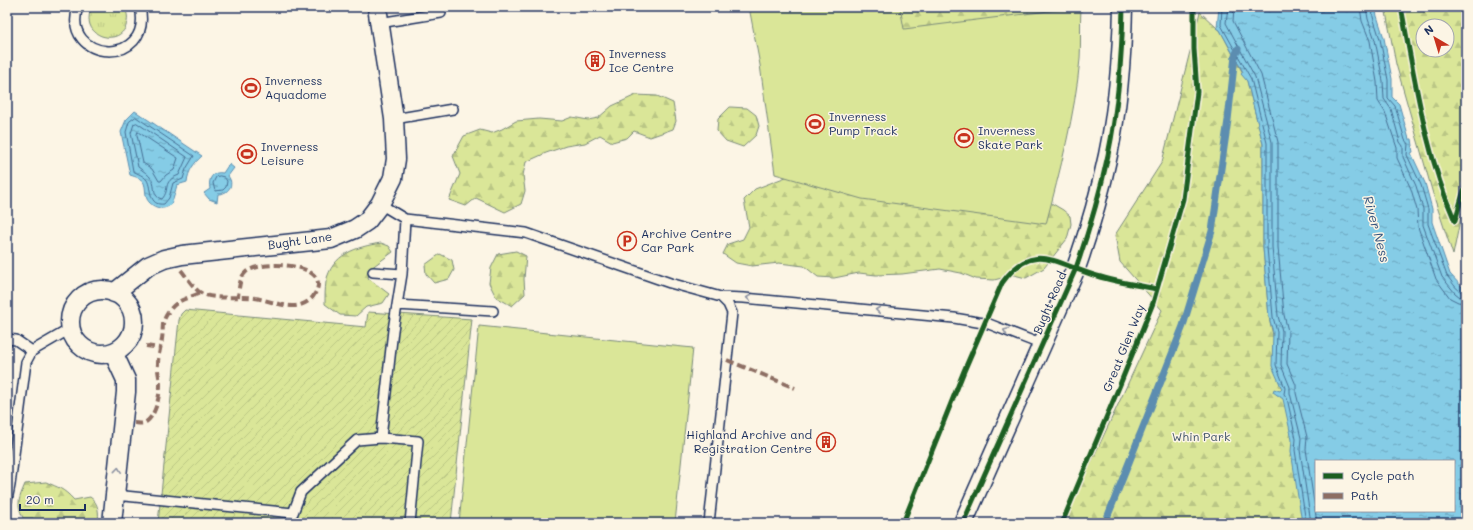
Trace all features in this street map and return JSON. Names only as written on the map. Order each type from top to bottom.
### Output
[{"type":"street","name":"Bught Road","points":[[963,523],[1076,268],[1089,231],[1108,154],[1118,89],[1123,7]]},
{"type":"street","name":"Bught Lane","points":[[114,293],[148,266],[164,259],[182,255],[331,239],[355,229],[367,221],[380,204],[394,178],[396,159],[394,119],[378,15]]},
{"type":"street","points":[[105,290],[123,298],[130,306],[134,316],[134,326],[131,336],[118,351],[108,354],[88,352],[74,339],[70,329],[72,309],[85,295],[95,291],[105,290]]},
{"type":"street","points":[[112,523],[126,392],[126,380],[113,352]]},
{"type":"lane","points":[[78,7],[75,24],[79,35],[95,50],[106,52],[117,51],[127,46],[135,39],[140,29],[142,18],[140,7]]},
{"type":"lane","points":[[378,15],[442,13]]},
{"type":"lane","points":[[394,119],[453,109]]},
{"type":"lane","points":[[380,204],[405,219],[526,233],[670,284],[721,297],[774,300],[954,318],[989,324],[1042,345]]},
{"type":"lane","points":[[381,438],[393,330],[402,274],[405,219]]},
{"type":"lane","points":[[373,272],[402,274]]},
{"type":"lane","points":[[708,523],[732,314],[728,304],[721,297]]},
{"type":"lane","points":[[397,305],[493,312]]},
{"type":"lane","points":[[7,500],[23,373],[26,362],[32,351],[70,329]]},
{"type":"lane","points":[[7,339],[16,340],[32,351]]},
{"type":"lane","points":[[115,495],[293,513],[301,492],[357,440],[381,438],[418,441],[410,523]]},
{"type":"green space","points":[[92,7],[124,7],[127,12],[127,22],[124,30],[118,35],[110,37],[102,36],[95,32],[91,26],[89,18]]},
{"type":"green space","name":"Inverness Skate Park","points":[[749,7],[900,7],[904,29],[1081,7],[1080,59],[1075,101],[1057,183],[1046,224],[862,199],[775,174],[760,65]]},
{"type":"green space","points":[[840,7],[1084,7],[1076,10],[916,38]]},
{"type":"green space","points":[[1385,7],[1466,7],[1466,191],[1453,255],[1433,194],[1396,64]]},
{"type":"green space","name":"Whin Park","points":[[1200,12],[1220,30],[1247,81],[1263,144],[1263,248],[1269,317],[1292,423],[1307,523],[1063,523],[1162,310],[1120,262],[1115,235],[1162,162]]},
{"type":"green space","points":[[636,95],[657,96],[673,103],[676,121],[673,129],[650,137],[634,131],[627,138],[612,142],[600,135],[585,143],[566,146],[526,162],[523,175],[525,191],[521,204],[505,212],[476,198],[466,206],[449,200],[460,174],[453,156],[464,136],[480,130],[492,133],[516,121],[539,119],[562,121],[572,117],[588,120],[598,118],[612,106]]},
{"type":"green space","points":[[730,107],[747,108],[756,115],[759,126],[756,135],[743,147],[726,141],[717,131],[718,119]]},
{"type":"green space","points":[[804,170],[1046,200],[1070,216],[1071,224],[1067,239],[1044,268],[1026,278],[1014,275],[994,280],[976,279],[961,273],[940,269],[902,274],[876,275],[859,273],[834,278],[818,277],[804,266],[779,263],[752,266],[736,263],[723,254],[728,244],[743,239],[749,227],[744,200],[755,189]]},
{"type":"green space","points":[[381,243],[389,246],[393,252],[371,268],[368,278],[389,294],[383,303],[366,307],[356,316],[340,315],[325,304],[326,282],[329,272],[339,258],[346,254],[363,247]]},
{"type":"green space","points":[[516,251],[526,256],[524,279],[525,294],[512,306],[496,297],[489,283],[491,268],[498,254]]},
{"type":"green space","points":[[440,254],[452,260],[454,270],[449,279],[434,283],[426,274],[425,265]]},
{"type":"green space","points":[[185,310],[366,327],[368,312],[472,319],[451,523],[158,523],[179,320],[181,314]]},
{"type":"green space","points":[[479,326],[693,348],[675,523],[459,523]]},
{"type":"green space","points":[[46,482],[58,487],[74,500],[90,497],[93,499],[97,505],[98,523],[36,523],[33,518],[23,518],[19,501],[25,484]]},
{"type":"water","name":"River Ness","points":[[1219,7],[1375,7],[1384,38],[1392,79],[1392,97],[1399,104],[1409,139],[1412,139],[1413,152],[1411,153],[1425,183],[1432,209],[1432,222],[1450,274],[1463,288],[1465,286],[1466,277],[1466,523],[1302,523],[1291,451],[1292,440],[1283,399],[1273,392],[1274,389],[1280,391],[1282,389],[1272,366],[1273,332],[1269,317],[1263,248],[1263,144],[1247,81],[1241,74],[1243,72],[1220,30],[1217,28]]},
{"type":"water","points":[[135,111],[202,156],[196,161],[189,174],[187,182],[177,185],[171,204],[165,208],[158,208],[151,204],[147,199],[143,181],[130,175],[121,132],[126,120]]},
{"type":"water","points":[[229,164],[234,168],[228,176],[231,186],[227,191],[222,194],[218,194],[217,202],[209,199],[204,193],[210,189],[210,179],[216,173],[223,173]]},
{"type":"waterway","points":[[1105,523],[1183,326],[1212,231],[1228,120],[1235,56],[1238,49]]},
{"type":"marked path","points":[[181,270],[195,288],[201,293],[213,297],[220,297],[242,297],[249,297],[289,306],[306,303],[313,297],[318,284],[315,276],[306,270],[280,265],[266,266],[254,268],[244,274],[240,284],[238,297]]},
{"type":"marked path","points":[[134,423],[143,423],[148,421],[156,406],[160,385],[158,357],[162,339],[163,322],[166,315],[172,307],[183,299],[200,293]]},
{"type":"marked path","points":[[146,346],[160,348]]},
{"type":"marked path","points":[[727,360],[795,388]]},
{"type":"cycle path","points":[[963,523],[1076,268],[1090,226],[1105,169],[1117,100],[1122,44],[1123,7]]},
{"type":"cycle path","name":"Great Glen Way","points":[[1062,523],[1153,303],[1183,199],[1197,92],[1194,49],[1194,7]]},
{"type":"cycle path","points":[[1401,7],[1428,142],[1455,221],[1466,183]]},
{"type":"cycle path","points":[[903,523],[964,371],[1002,283],[1013,270],[1024,262],[1035,259],[1046,259],[1104,278],[1157,289]]},
{"type":"place","name":"Inverness Ice Centre","points":[[595,61]]},
{"type":"place","name":"Inverness Aquadome","points":[[251,88]]},
{"type":"place","name":"Inverness Pump Track","points":[[815,124]]},
{"type":"place","name":"Inverness Skate Park","points":[[964,138]]},
{"type":"place","name":"Inverness Leisure","points":[[247,154]]},
{"type":"place","name":"Archive Centre Car Park","points":[[627,241]]},
{"type":"place","name":"Highland Archive and Registration Centre","points":[[826,442]]}]
